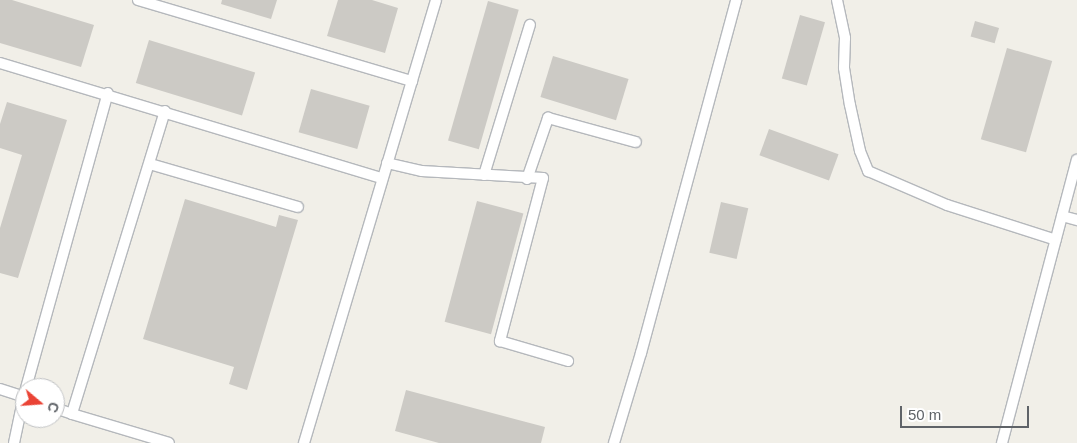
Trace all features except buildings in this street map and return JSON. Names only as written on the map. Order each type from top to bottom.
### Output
[{"type":"lane","points":[[138,0],[412,81]]},
{"type":"lane","points":[[304,443],[436,0]]},
{"type":"lane","points":[[614,443],[641,354],[736,0]]},
{"type":"lane","points":[[836,0],[845,38],[844,68],[850,105],[860,152],[868,171],[947,206],[1056,240]]},
{"type":"lane","points":[[484,175],[530,25]]},
{"type":"lane","points":[[0,63],[108,93],[382,178]]},
{"type":"lane","points":[[29,378],[108,93]]},
{"type":"lane","points":[[72,414],[165,111]]},
{"type":"lane","points":[[527,179],[548,118],[636,142]]},
{"type":"lane","points":[[1002,443],[1077,160]]},
{"type":"lane","points":[[387,163],[422,172],[527,179],[543,178],[500,341],[568,361]]},
{"type":"lane","points":[[150,164],[298,207]]},
{"type":"lane","points":[[1062,216],[1077,220]]},
{"type":"lane","points":[[0,389],[15,391]]},
{"type":"lane","points":[[65,412],[168,443]]},
{"type":"lane","points":[[14,443],[17,428]]}]
